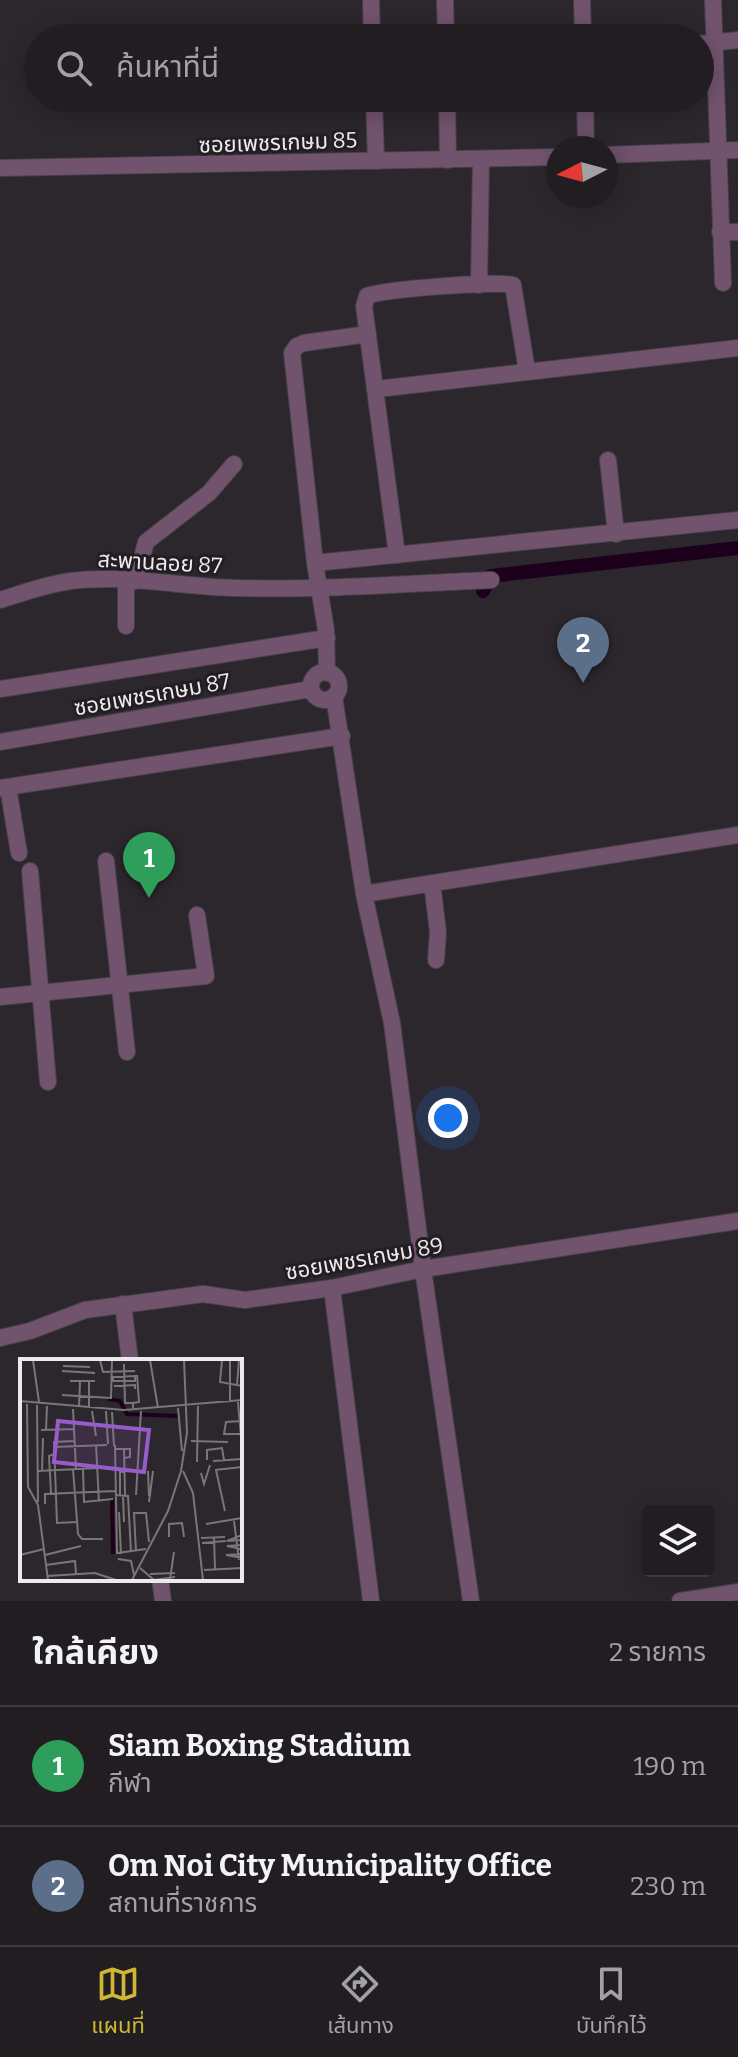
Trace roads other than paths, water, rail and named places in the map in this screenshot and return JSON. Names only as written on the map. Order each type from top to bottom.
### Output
[{"type":"street","points":[[371,0],[372,24]]},
{"type":"street","points":[[445,0],[446,24]]},
{"type":"street","points":[[582,0],[583,24]]},
{"type":"street","points":[[710,24],[713,0]]},
{"type":"street","points":[[714,42],[738,40]]},
{"type":"street","points":[[374,112],[376,161]]},
{"type":"street","points":[[447,112],[448,160]]},
{"type":"street","points":[[585,112],[586,136]]},
{"type":"street","points":[[713,112],[723,283]]},
{"type":"street","points":[[618,155],[738,150]]},
{"type":"street","name":"ซอยเพชรเกษม 85","points":[[0,168],[546,157]]},
{"type":"street","points":[[479,285],[481,159]]},
{"type":"street","points":[[720,232],[738,232]]},
{"type":"street","points":[[397,555],[364,306],[367,296],[384,292],[508,284],[515,289],[527,371]]},
{"type":"street","points":[[327,673],[327,638],[315,563],[292,353],[304,343],[368,334]]},
{"type":"street","points":[[377,389],[738,348]]},
{"type":"street","points":[[608,460],[616,534]]},
{"type":"street","points":[[126,626],[131,581],[146,542],[209,493],[234,464]]},
{"type":"street","points":[[315,563],[738,520]]},
{"type":"street","name":"สะพานลอย 87","points":[[0,600],[67,582],[131,581],[196,587],[319,589],[491,580]]},
{"type":"street","points":[[0,689],[327,638]]},
{"type":"street","points":[[334,696],[323,700],[315,696],[311,689],[315,677],[327,673],[338,682],[334,696],[364,894],[392,1023],[423,1269],[471,1601]]},
{"type":"street","name":"ซอยเพชรเกษม 87","points":[[0,742],[311,689]]},
{"type":"street","points":[[19,853],[4,788],[342,736]]},
{"type":"street","points":[[364,894],[738,835]]},
{"type":"street","points":[[106,861],[127,1052]]},
{"type":"street","points":[[30,871],[48,1082]]},
{"type":"street","points":[[432,883],[438,932],[436,960]]},
{"type":"street","points":[[0,997],[206,976],[197,915]]},
{"type":"street","name":"ซอยเพชรเกษม 89","points":[[0,1338],[30,1331],[85,1310],[203,1294],[245,1300],[332,1288],[423,1269],[738,1221]]},
{"type":"street","points":[[332,1288],[371,1601]]},
{"type":"street","points":[[123,1304],[130,1359]]},
{"type":"street","points":[[160,1581],[163,1601]]},
{"type":"street","points":[[680,1601],[738,1592]]},
{"type":"waterway","points":[[483,591],[491,576],[738,548]]},
{"type":"place","name":"Om Noi City Municipality Office","points":[[583,683]]},
{"type":"place","name":"Siam Boxing Stadium","points":[[149,898]]}]
